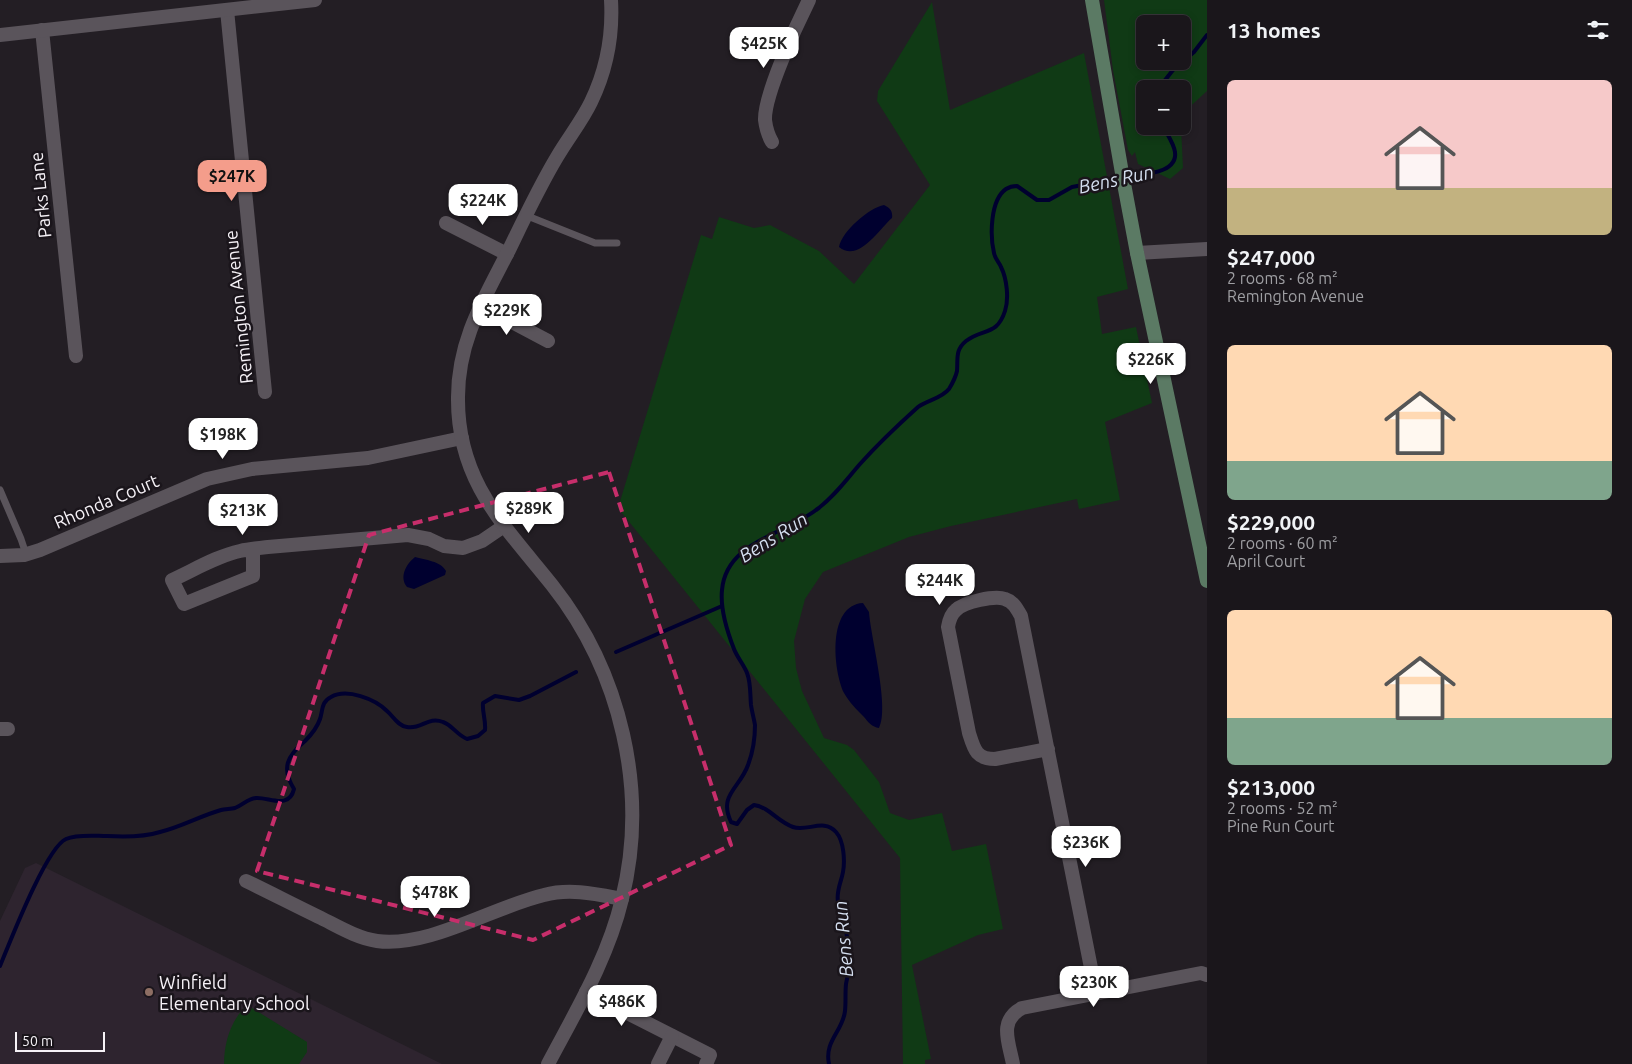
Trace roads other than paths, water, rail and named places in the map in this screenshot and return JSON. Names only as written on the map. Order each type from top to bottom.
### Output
[{"type":"main road","points":[[1092,0],[1122,178],[1207,581]]},
{"type":"street","points":[[0,35],[315,0]]},
{"type":"street","points":[[548,1064],[586,992],[612,931],[622,899],[629,860],[632,817],[631,779],[626,742],[615,702],[593,648],[570,610],[492,510],[479,488],[462,438],[458,399],[459,367],[467,336],[480,305],[559,153],[592,101],[609,48],[612,17],[611,0]]},
{"type":"street","points":[[772,142],[767,132],[765,118],[768,101],[781,64],[809,0]]},
{"type":"street","name":"Remington Avenue","points":[[228,10],[265,392]]},
{"type":"street","name":"Parks Lane","points":[[42,30],[76,356]]},
{"type":"street","points":[[446,223],[507,254]]},
{"type":"street","points":[[1137,253],[1207,249]]},
{"type":"street","points":[[480,305],[548,342]]},
{"type":"street","name":"Rhonda Court","points":[[0,556],[26,554],[40,550],[207,479],[252,470],[368,458],[462,438]]},
{"type":"street","points":[[252,549],[253,576],[184,604],[172,580],[228,554],[252,549],[408,535],[444,546],[463,548],[482,542],[504,526]]},
{"type":"street","points":[[1048,749],[996,760],[987,759],[974,750],[968,734],[948,627],[950,617],[963,604],[995,597],[1005,599],[1015,604],[1021,616],[1048,749],[1096,993]]},
{"type":"street","points":[[246,881],[353,934],[376,941],[397,942],[420,939],[544,895],[568,892],[590,893],[622,899]]},
{"type":"street","points":[[1013,1064],[1007,1025],[1010,1017],[1022,1008],[1201,973],[1207,975]]},
{"type":"street","points":[[586,992],[710,1055],[706,1064]]},
{"type":"street","points":[[658,1064],[672,1036]]},
{"type":"lane","points":[[526,215],[595,243],[617,243]]},
{"type":"lane","points":[[0,490],[26,554]]},
{"type":"waterway","name":"Bens Run","points":[[1165,80],[1173,70],[1194,52],[1207,35]]},
{"type":"waterway","name":"Bens Run","points":[[1127,177],[1158,172],[1171,165],[1175,152],[1168,135]]},
{"type":"waterway","name":"Bens Run","points":[[829,1064],[828,1056],[831,1042],[844,1018],[849,968],[849,950],[845,924],[838,898],[844,867],[842,846],[839,836],[831,828],[826,826],[793,827],[759,806],[754,805],[747,810],[737,824],[731,822],[727,805],[732,792],[748,765],[755,735],[755,725],[748,677],[734,649],[723,612],[722,590],[726,574],[734,561],[745,550],[816,510],[834,494],[874,449],[918,407],[946,392],[956,375],[958,355],[962,344],[972,337],[994,328],[1002,319],[1006,306],[1006,283],[995,255],[992,237],[992,219],[1001,194],[1007,188],[1017,186],[1037,200],[1049,200],[1072,187],[1120,178]]},
{"type":"waterway","points":[[616,652],[722,606]]},
{"type":"waterway","points":[[0,966],[39,877],[58,846],[66,839],[81,836],[147,835],[221,810],[235,808],[256,798],[278,801],[288,799],[294,789],[287,769],[290,757],[316,728],[324,704],[331,697],[345,694],[361,696],[375,702],[398,723],[404,726],[416,727],[438,721],[446,723],[467,739],[478,736],[485,730],[483,703],[495,696],[519,700],[576,672]]},
{"type":"place","name":"Winfield Elementary School","points":[[149,992]]}]
